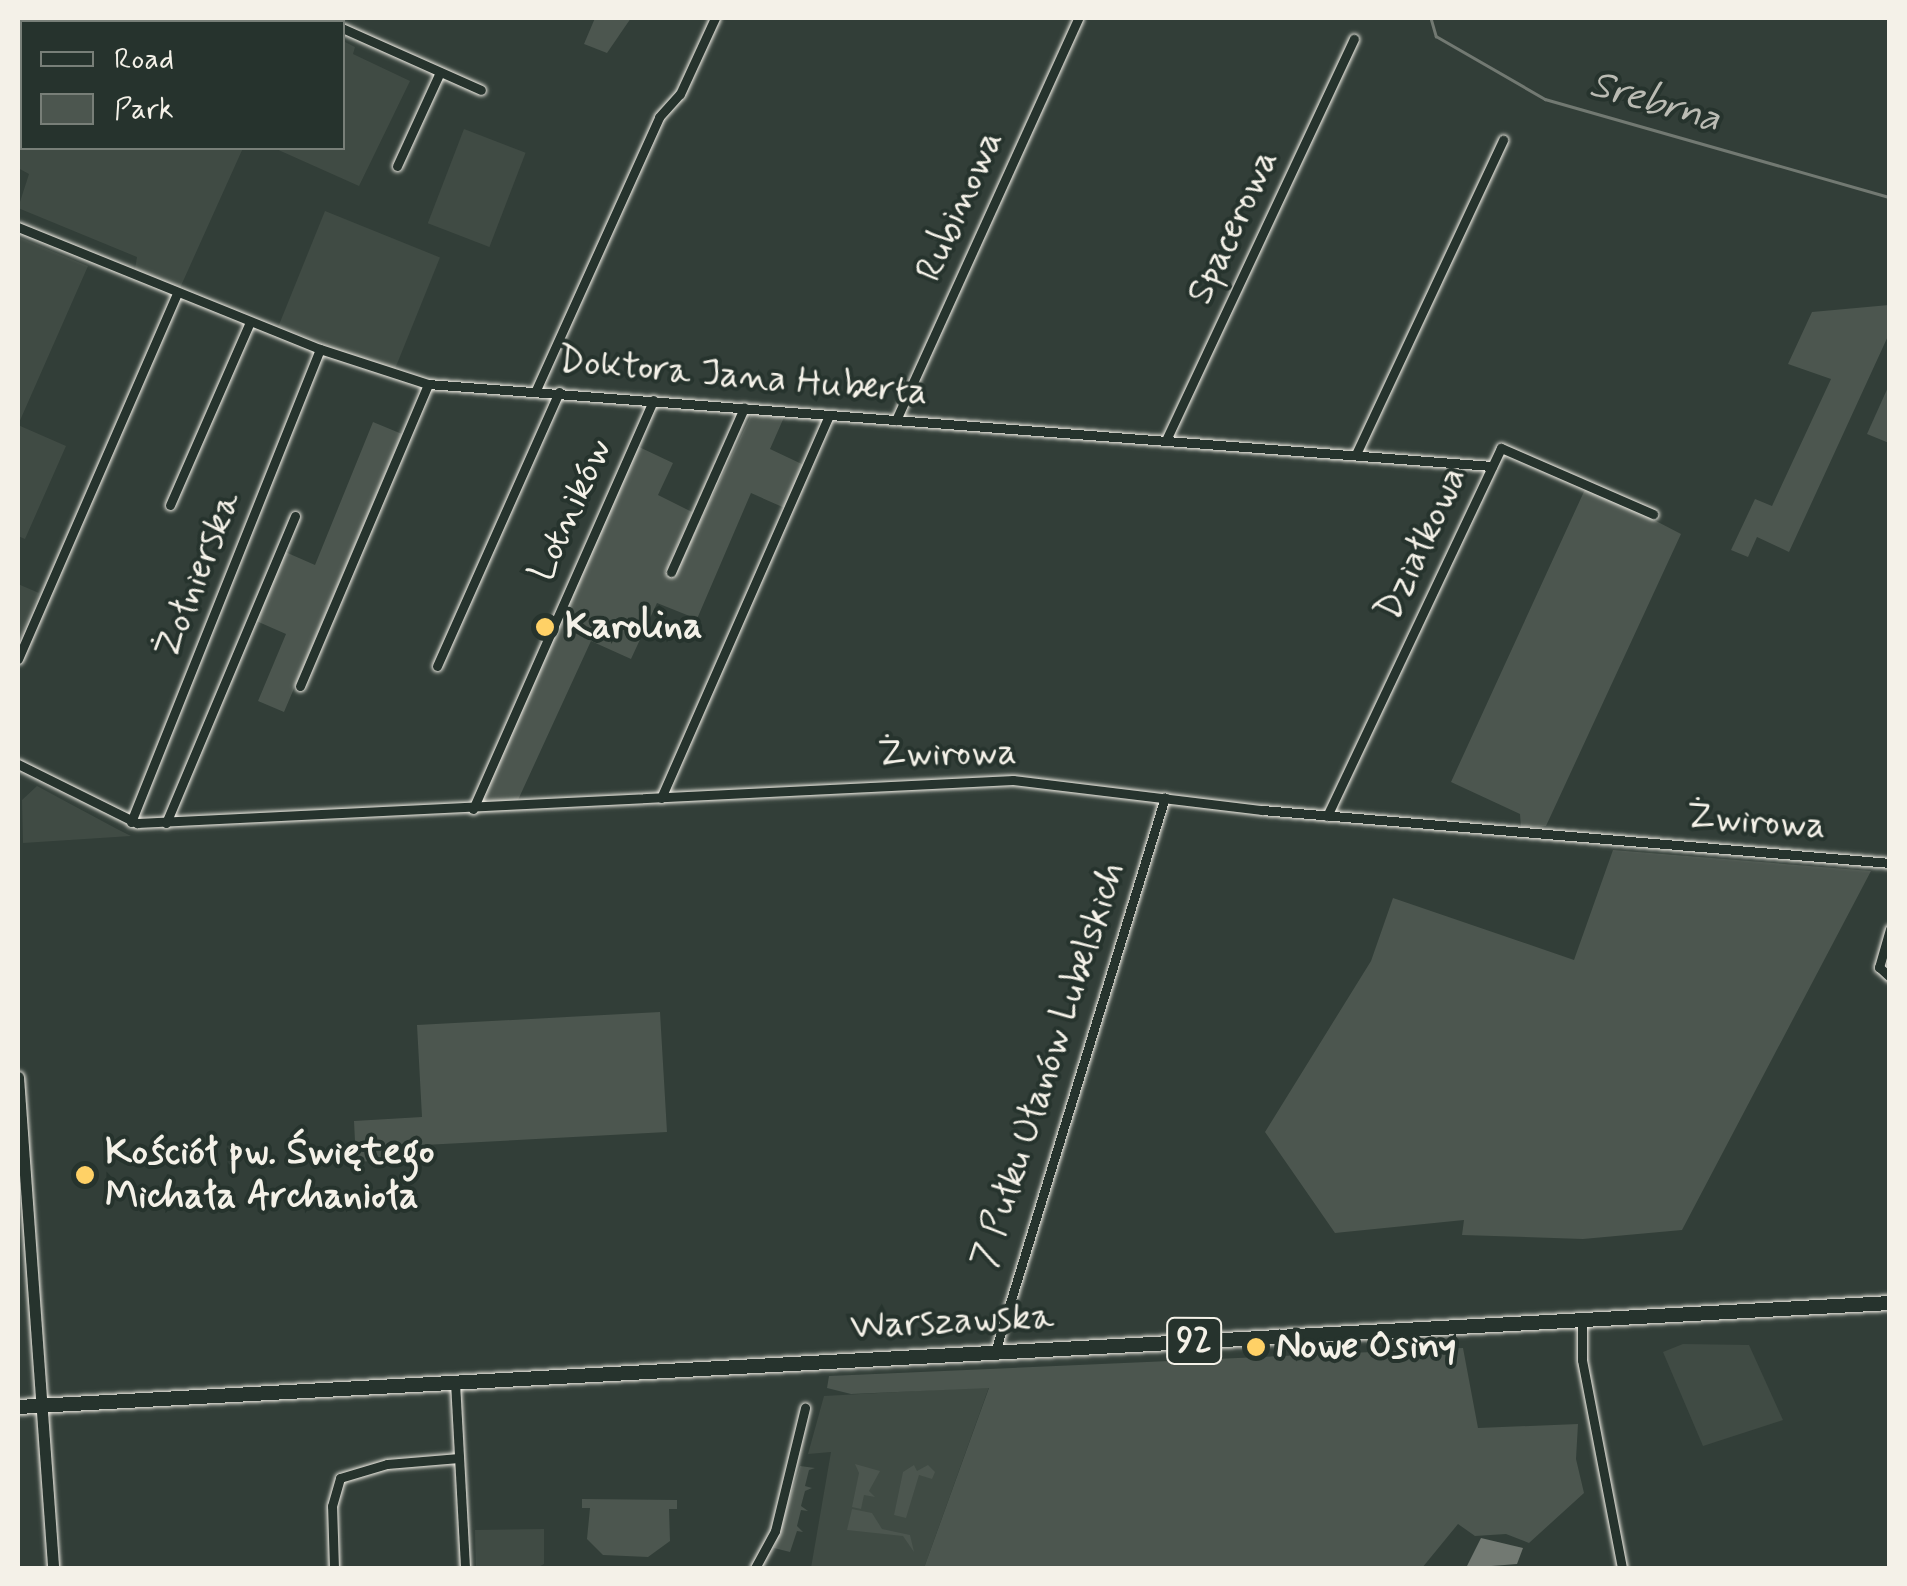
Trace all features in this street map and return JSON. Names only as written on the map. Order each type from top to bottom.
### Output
[{"type":"main road","name":"Warszawska","points":[[18,1408],[1890,1303]]},
{"type":"street","points":[[536,390],[660,117],[680,94],[715,18]]},
{"type":"street","name":"Rubinowa","points":[[896,420],[1078,18]]},
{"type":"street","points":[[345,29],[480,90]]},
{"type":"street","name":"Spacerowa","points":[[1166,440],[1354,39]]},
{"type":"street","points":[[397,166],[440,72]]},
{"type":"street","points":[[1356,454],[1503,140]]},
{"type":"street","name":"Doktora Jana Huberta","points":[[18,228],[320,349],[428,384],[1492,466]]},
{"type":"street","points":[[18,659],[177,294]]},
{"type":"street","points":[[170,504],[250,322]]},
{"type":"street","name":"Żołnierska","points":[[131,822],[320,349]]},
{"type":"street","points":[[300,686],[428,384]]},
{"type":"street","points":[[437,666],[559,392]]},
{"type":"street","name":"Lotników","points":[[473,808],[653,400]]},
{"type":"street","points":[[671,572],[744,408]]},
{"type":"street","points":[[662,798],[830,416]]},
{"type":"street","name":"Działkowa","points":[[1327,816],[1501,448],[1514,450],[1653,514]]},
{"type":"street","points":[[166,823],[296,516]]},
{"type":"street","name":"Żwirowa","points":[[18,764],[131,822],[994,780],[1327,816],[1890,863]]},
{"type":"street","name":"7 Pułku Ułanów Lubelskich","points":[[995,1352],[1165,797]]},
{"type":"street","points":[[1890,929],[1879,967],[1890,977]]},
{"type":"street","points":[[18,1077],[21,1199],[44,1406],[52,1568]]},
{"type":"street","points":[[1582,1320],[1582,1360],[1622,1568]]},
{"type":"street","points":[[455,1382],[465,1568]]},
{"type":"street","points":[[756,1568],[775,1531],[805,1408]]},
{"type":"street","points":[[334,1568],[332,1506],[340,1478],[388,1464],[458,1458]]},
{"type":"shaded area","points":[[18,18],[132,18],[20,20],[20,150],[242,150],[180,288],[135,269],[137,257],[18,208],[29,174],[18,168]]},
{"type":"shaded area","points":[[141,18],[290,18],[290,20]]},
{"type":"shaded area","points":[[345,42],[355,47],[353,54],[410,81],[359,186],[278,150],[345,150]]},
{"type":"shaded area","points":[[464,129],[526,153],[489,247],[428,223]]},
{"type":"shaded area","points":[[325,211],[440,257],[394,372],[279,326]]},
{"type":"shaded area","points":[[18,237],[88,266],[18,425]]},
{"type":"shaded area","points":[[18,425],[66,446],[25,539],[18,536]]},
{"type":"shaded area","points":[[18,584],[39,593],[18,644]]},
{"type":"shaded area","points":[[37,786],[131,836],[23,843],[22,800]]},
{"type":"shaded area","points":[[1683,1344],[1749,1345],[1783,1420],[1703,1446],[1663,1352]]},
{"type":"shaded area","points":[[989,1387],[924,1568],[811,1568],[831,1452],[808,1454],[824,1396]]},
{"type":"shaded area","points":[[544,1529],[544,1564],[537,1568],[476,1568],[475,1530]]},
{"type":"shaded area","points":[[1481,1538],[1523,1548],[1517,1564],[1466,1568]]},
{"type":"green space","points":[[595,18],[631,18],[607,53],[584,44]]},
{"type":"green space","points":[[1889,305],[1889,334],[1789,552],[1757,537],[1748,557],[1731,550],[1755,499],[1772,506],[1831,379],[1788,364],[1812,312]]},
{"type":"green space","points":[[1889,385],[1889,443],[1867,434]]},
{"type":"green space","points":[[752,413],[785,415],[770,449],[806,466],[787,509],[751,493],[697,619],[657,603],[631,659],[591,641],[518,800],[484,802],[480,796],[637,446],[673,463],[658,495],[692,512],[665,572],[674,577]]},
{"type":"green space","points":[[373,422],[402,434],[284,712],[258,701],[286,634],[254,620],[283,551],[315,565]]},
{"type":"green space","points":[[1587,485],[1681,534],[1546,826],[1521,828],[1520,814],[1451,782]]},
{"type":"green space","points":[[1613,850],[1871,871],[1682,1230],[1583,1239],[1462,1235],[1464,1220],[1335,1233],[1265,1132],[1371,961],[1393,898],[1574,960]]},
{"type":"green space","points":[[660,1012],[667,1132],[424,1145],[424,1158],[356,1162],[354,1121],[422,1117],[417,1025]]},
{"type":"green space","points":[[1463,1348],[1478,1428],[1578,1424],[1576,1459],[1584,1493],[1529,1543],[1506,1534],[1475,1536],[1458,1524],[1422,1568],[924,1568],[989,1388],[851,1394],[827,1388],[829,1376]]},
{"type":"green space","points":[[855,1464],[880,1471],[869,1491],[875,1497],[864,1495],[861,1509],[852,1507],[859,1473]]},
{"type":"green space","points":[[914,1465],[917,1471],[928,1465],[935,1472],[932,1479],[919,1475],[906,1518],[894,1515],[903,1472]]},
{"type":"green space","points":[[800,1466],[815,1468],[809,1470],[805,1486],[812,1488],[805,1491],[801,1506],[808,1511],[801,1510],[797,1526],[803,1532],[797,1531],[790,1552],[774,1548]]},
{"type":"green space","points":[[582,1499],[677,1500],[677,1509],[669,1509],[670,1541],[648,1557],[603,1555],[587,1539],[590,1508],[582,1508]]},
{"type":"green space","points":[[852,1509],[872,1513],[882,1529],[910,1535],[914,1552],[903,1536],[847,1530]]},
{"type":"waterway","name":"Srebrna","points":[[1431,18],[1436,36],[1545,99],[1890,197]]},
{"type":"place","name":"Karolina","points":[[545,627]]},
{"type":"place","name":"Kościół pw. Świętego Michała Archanioła","points":[[85,1175]]},
{"type":"place","name":"Nowe Osiny","points":[[1256,1347]]}]
